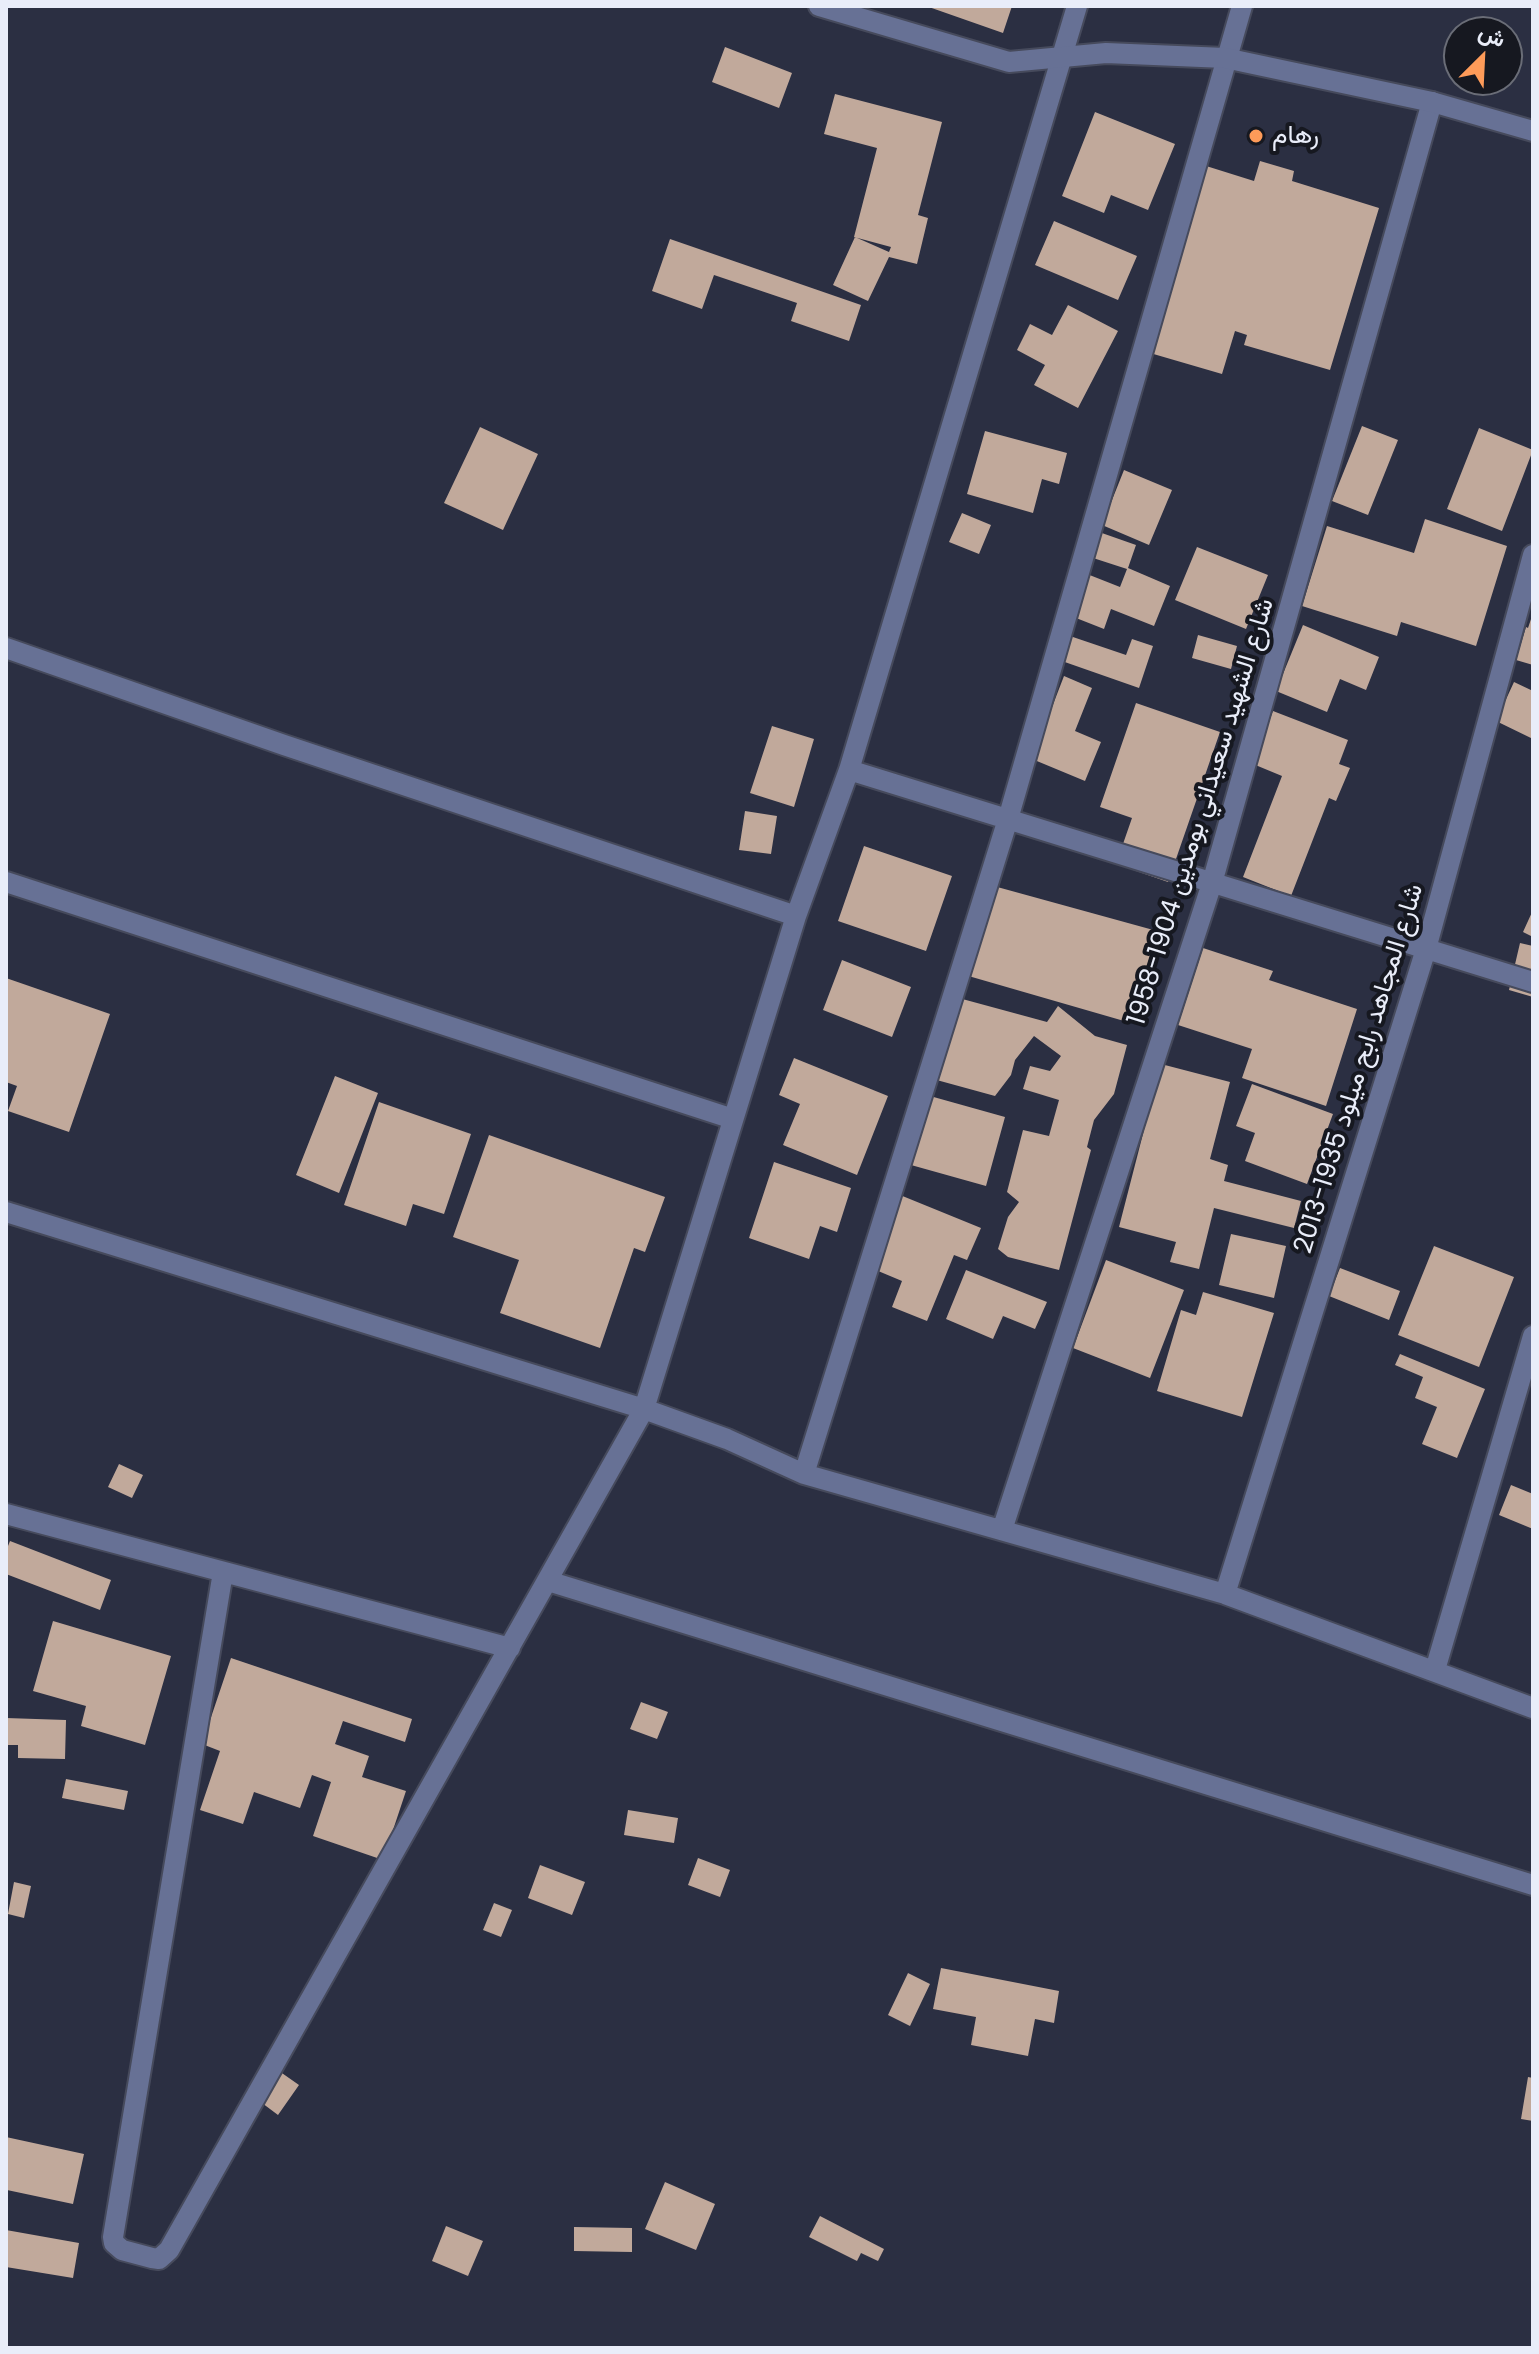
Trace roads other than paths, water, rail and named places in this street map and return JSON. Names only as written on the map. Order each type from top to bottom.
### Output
[{"type":"street","points":[[819,6],[1009,62],[1106,53],[1225,58],[1432,102],[1533,131]]},
{"type":"street","points":[[223,1572],[113,2237],[117,2247],[159,2259],[169,2250],[644,1409],[796,916],[849,770],[1077,6]]},
{"type":"street","points":[[804,1474],[1008,819],[1242,6]]},
{"type":"street","name":"شارع الشهيد سعيداني بومدين 1904-1958","points":[[1002,1530],[1212,883],[1432,102]]},
{"type":"street","name":"شارع المجاهد رابح ميلود 1935-2013","points":[[1225,1594],[1426,949],[1533,555]]},
{"type":"street","points":[[6,648],[284,745],[796,916]]},
{"type":"street","points":[[849,770],[1533,982]]},
{"type":"street","points":[[6,882],[733,1119]]},
{"type":"street","points":[[6,1212],[644,1409],[727,1439],[804,1474],[1225,1594],[1533,1708]]},
{"type":"street","points":[[1435,1670],[1533,1336]]},
{"type":"street","points":[[6,1514],[510,1648]]},
{"type":"street","points":[[548,1581],[1533,1885]]},
{"type":"place","name":"رهام","points":[[1256,136]]}]
